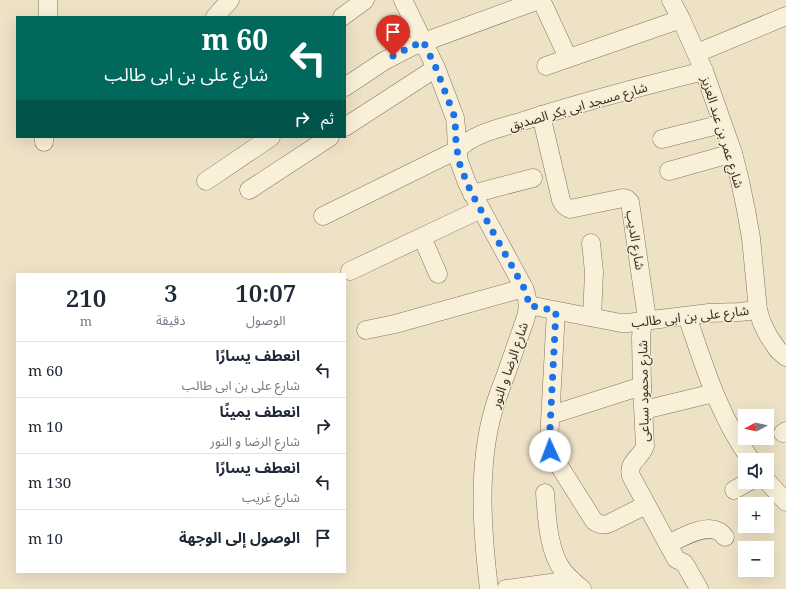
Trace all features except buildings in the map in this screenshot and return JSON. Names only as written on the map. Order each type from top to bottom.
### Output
[{"type":"street","points":[[48,0],[48,16]]},
{"type":"street","points":[[216,16],[230,0]]},
{"type":"street","points":[[343,16],[365,0]]},
{"type":"street","points":[[366,330],[526,297],[472,194],[463,172],[457,150],[455,118],[436,68],[403,0]]},
{"type":"street","name":"شارع عمر بن عبد العزيز","points":[[672,0],[697,53],[733,153],[746,210],[758,310],[762,323],[778,350],[786,357]]},
{"type":"street","points":[[346,86],[393,56],[423,41],[536,1],[541,2],[544,6],[568,58]]},
{"type":"street","points":[[697,53],[786,16]]},
{"type":"street","points":[[546,66],[681,19]]},
{"type":"street","points":[[346,126],[436,68]]},
{"type":"street","name":"شارع مسجد ابى بكر الصديق","points":[[323,216],[457,150],[475,137],[541,115],[617,93],[704,71]]},
{"type":"street","name":"شارع الديب","points":[[541,115],[562,204],[570,209],[623,198],[630,202],[646,310],[645,320]]},
{"type":"street","points":[[662,139],[722,124]]},
{"type":"street","points":[[206,181],[270,138]]},
{"type":"street","points":[[249,190],[328,138]]},
{"type":"street","points":[[669,171],[733,153]]},
{"type":"street","points":[[472,194],[533,178]]},
{"type":"street","points":[[350,270],[481,209]]},
{"type":"street","points":[[422,237],[438,274]]},
{"type":"street","points":[[591,243],[594,272],[592,317]]},
{"type":"street","name":"شارع على بن ابى طالب","points":[[526,297],[556,311],[621,322],[633,322],[709,313],[758,310]]},
{"type":"street","name":"شارع الرضا و النور","points":[[489,589],[483,526],[484,468],[487,438],[494,408],[526,317],[526,297]]},
{"type":"street","points":[[556,311],[550,415],[550,451],[594,521],[599,525],[605,526],[646,505]]},
{"type":"street","points":[[687,316],[714,393],[724,415],[746,453]]},
{"type":"street","name":"شارع محمود سباعى","points":[[645,320],[641,337],[645,446],[643,452],[630,467],[630,472],[646,505],[676,559],[684,563],[699,589]]},
{"type":"street","points":[[550,415],[642,386]]},
{"type":"street","points":[[644,410],[714,393]]},
{"type":"street","points":[[774,489],[786,502]]},
{"type":"street","points":[[545,493],[546,513],[553,553],[564,573],[577,584]]},
{"type":"street","points":[[668,544],[702,529],[710,528],[719,531],[725,537]]},
{"type":"street","points":[[506,589],[577,584]]},
{"type":"route","points":[[393,56],[423,41],[436,68],[455,118],[456,143],[459,162],[472,194],[524,288],[528,305],[556,311],[549,445],[550,451]]}]
